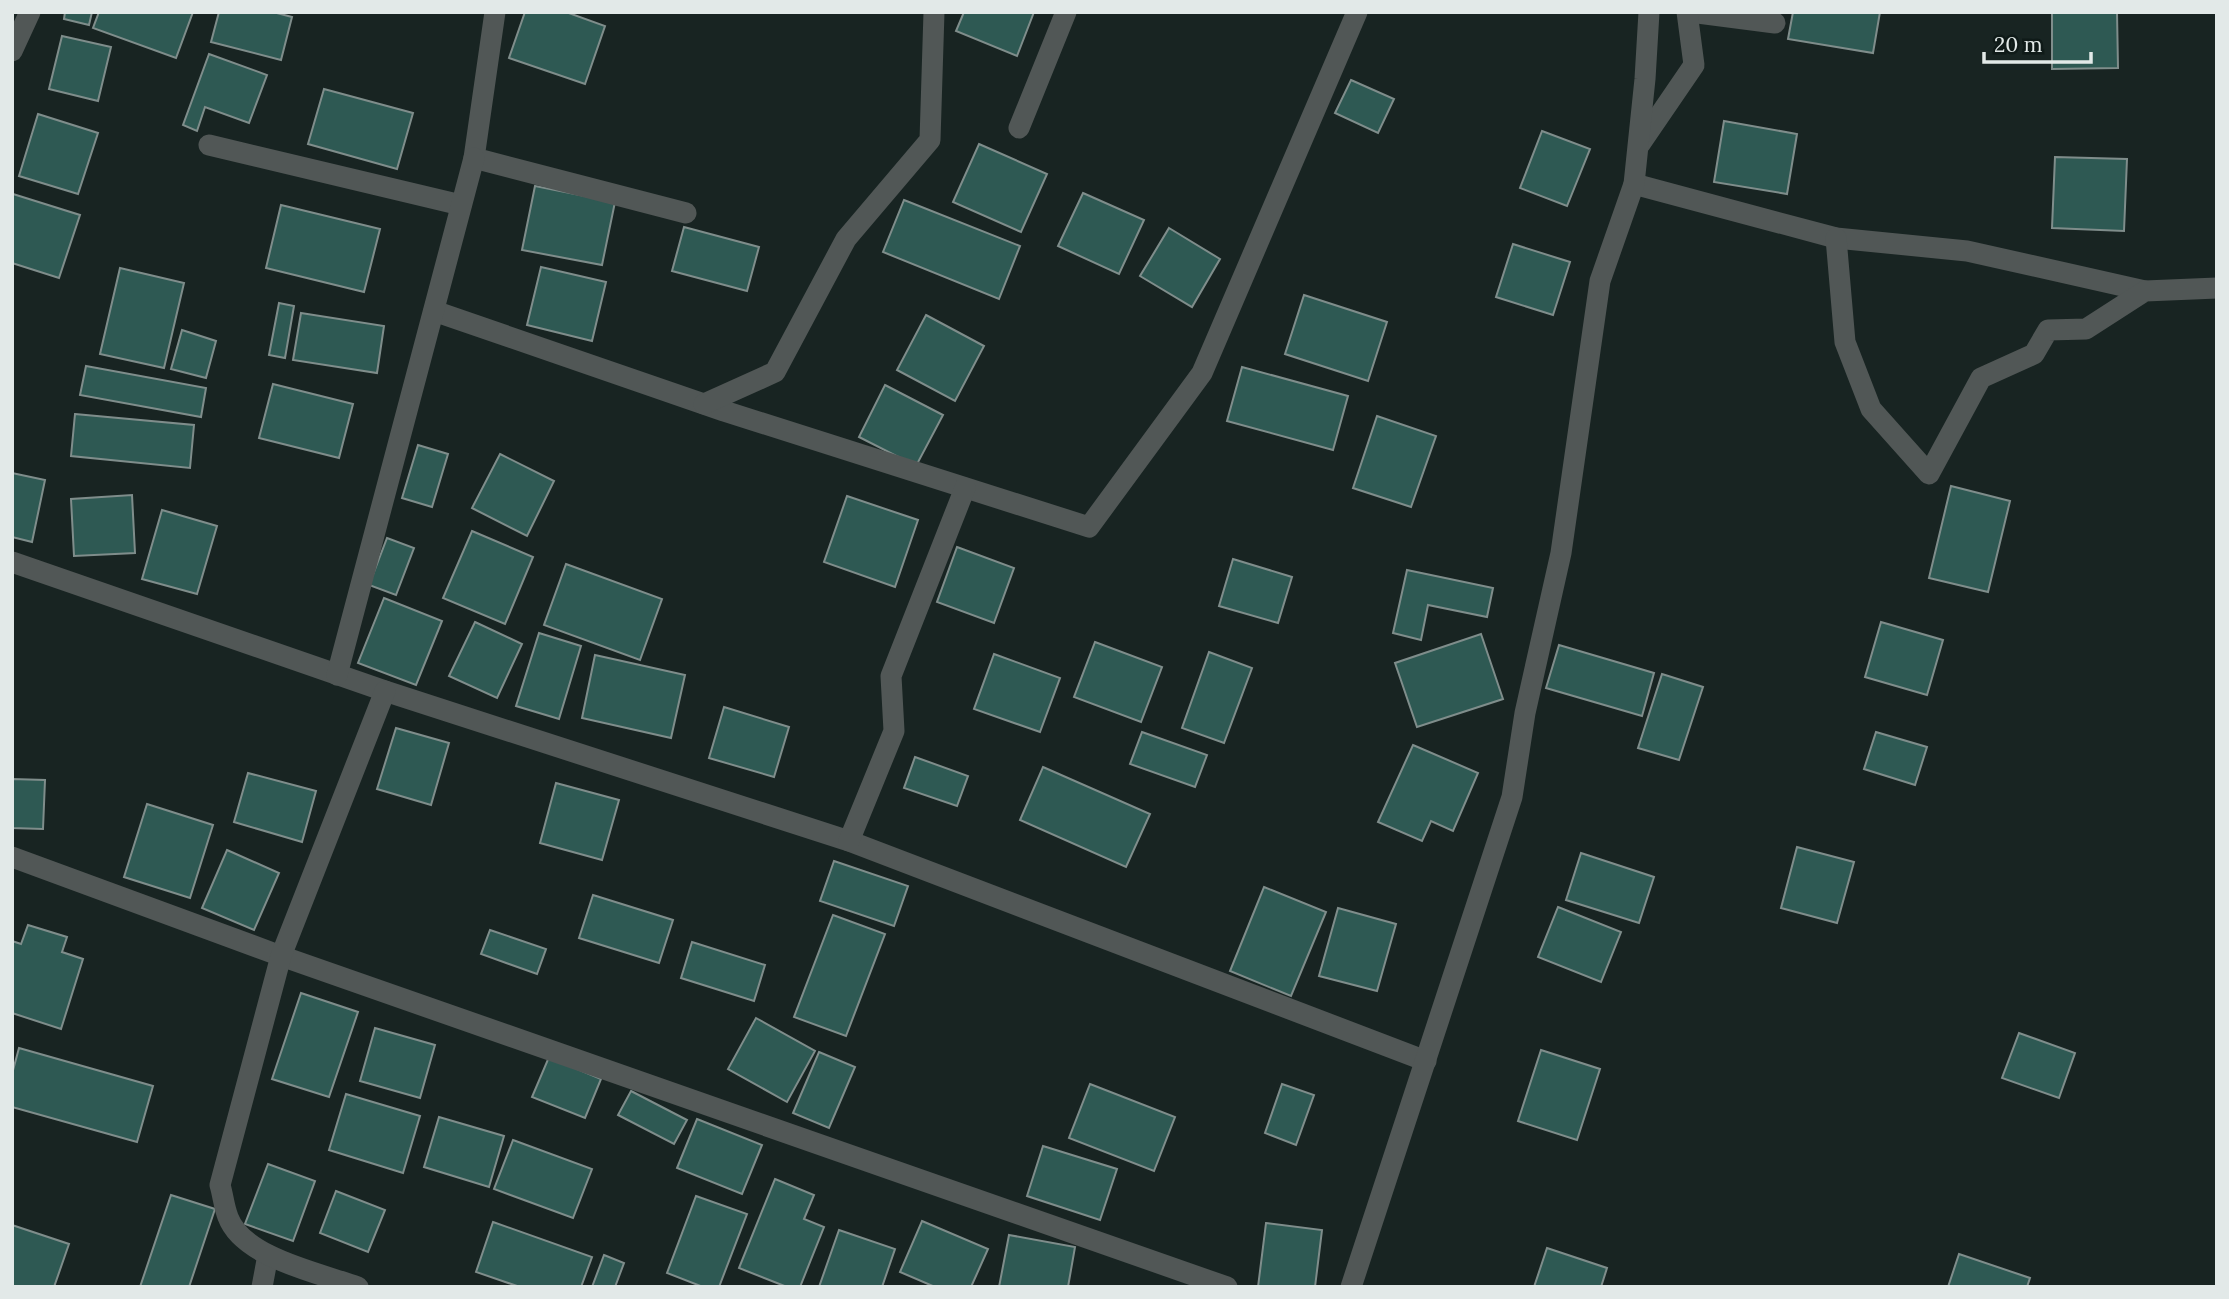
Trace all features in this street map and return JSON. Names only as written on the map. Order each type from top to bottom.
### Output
[{"type":"street","points":[[12,51],[30,12]]},
{"type":"street","points":[[337,675],[474,158],[495,12]]},
{"type":"street","points":[[704,404],[775,372],[846,239],[930,140],[933,12]]},
{"type":"street","points":[[1019,128],[1066,12]]},
{"type":"street","points":[[434,311],[704,404],[1089,527],[1202,373],[1357,12]]},
{"type":"street","points":[[1351,1287],[1512,797],[1525,713],[1561,553],[1601,281],[1634,184],[1649,12]]},
{"type":"street","points":[[1638,147],[1694,65],[1688,12],[1775,23]]},
{"type":"street","points":[[209,145],[461,205]]},
{"type":"street","points":[[474,158],[686,213]]},
{"type":"street","points":[[1634,184],[1836,238],[1967,251],[2145,291],[2217,288]]},
{"type":"street","points":[[1836,238],[1845,342],[1862,387],[1871,409],[1929,474],[1981,378],[2034,354],[2048,330],[2087,328],[2145,291]]},
{"type":"street","points":[[849,842],[894,731],[891,676],[965,488]]},
{"type":"street","points":[[12,562],[337,675],[849,842],[1426,1061]]},
{"type":"street","points":[[358,1287],[268,1255],[245,1241],[228,1219],[220,1185],[281,956],[385,691]]},
{"type":"street","points":[[12,857],[281,956],[1227,1287]]},
{"type":"street","points":[[262,1287],[268,1255]]},
{"type":"building","points":[[65,12],[92,12],[89,25],[64,19]]},
{"type":"building","points":[[99,12],[193,12],[176,58],[93,28]]},
{"type":"building","points":[[219,12],[273,12],[292,17],[281,60],[211,42]]},
{"type":"building","points":[[525,12],[566,12],[605,26],[585,84],[509,58]]},
{"type":"building","points":[[964,12],[1034,12],[1017,56],[956,31]]},
{"type":"building","points":[[1793,12],[1880,12],[1873,53],[1788,39]]},
{"type":"building","points":[[2052,12],[2117,12],[2118,68],[2052,69]]},
{"type":"building","points":[[62,36],[111,47],[98,101],[49,89]]},
{"type":"building","points":[[209,54],[267,75],[249,123],[205,107],[197,131],[183,125]]},
{"type":"building","points":[[1351,80],[1394,99],[1378,133],[1335,113]]},
{"type":"building","points":[[324,89],[413,113],[397,169],[308,144]]},
{"type":"building","points":[[38,114],[98,133],[78,194],[19,176]]},
{"type":"building","points":[[1724,121],[1797,134],[1787,194],[1714,182]]},
{"type":"building","points":[[1542,131],[1590,149],[1567,206],[1520,188]]},
{"type":"building","points":[[979,144],[1047,174],[1021,232],[953,202]]},
{"type":"building","points":[[2055,157],[2127,159],[2124,231],[2052,228]]},
{"type":"building","points":[[535,186],[615,202],[602,265],[522,250]]},
{"type":"building","points":[[1083,193],[1144,220],[1119,274],[1058,246]]},
{"type":"building","points":[[13,194],[80,215],[59,278],[12,263]]},
{"type":"building","points":[[904,200],[1020,246],[999,299],[883,252]]},
{"type":"building","points":[[281,205],[380,229],[364,292],[266,268]]},
{"type":"building","points":[[684,227],[759,247],[747,291],[672,271]]},
{"type":"building","points":[[1169,228],[1220,259],[1192,307],[1140,276]]},
{"type":"building","points":[[1513,244],[1570,262],[1553,315],[1496,297]]},
{"type":"building","points":[[541,267],[606,282],[592,341],[527,325]]},
{"type":"building","points":[[120,268],[184,283],[164,368],[100,354]]},
{"type":"building","points":[[1304,295],[1387,322],[1368,381],[1285,354]]},
{"type":"building","points":[[279,303],[294,306],[285,358],[269,355]]},
{"type":"building","points":[[301,313],[384,326],[377,373],[293,360]]},
{"type":"building","points":[[926,315],[984,346],[955,401],[897,370]]},
{"type":"building","points":[[182,330],[216,341],[206,378],[171,369]]},
{"type":"building","points":[[86,366],[206,388],[201,417],[80,395]]},
{"type":"building","points":[[1242,367],[1348,396],[1333,450],[1227,421]]},
{"type":"building","points":[[273,384],[353,404],[339,458],[259,438]]},
{"type":"building","points":[[885,385],[943,415],[916,466],[859,437]]},
{"type":"building","points":[[75,414],[194,425],[190,468],[71,456]]},
{"type":"building","points":[[1377,416],[1436,436],[1411,507],[1353,488]]},
{"type":"building","points":[[418,445],[448,454],[432,507],[402,498]]},
{"type":"building","points":[[500,454],[554,481],[527,536],[472,508]]},
{"type":"building","points":[[12,473],[45,480],[32,542],[12,537]]},
{"type":"building","points":[[1951,486],[2010,501],[1988,592],[1929,578]]},
{"type":"building","points":[[132,495],[135,553],[74,556],[71,499]]},
{"type":"building","points":[[847,496],[918,520],[895,587],[824,562]]},
{"type":"building","points":[[162,510],[217,526],[197,594],[142,579]]},
{"type":"building","points":[[472,531],[533,557],[505,624],[443,598]]},
{"type":"building","points":[[387,538],[414,548],[396,595],[369,585]]},
{"type":"building","points":[[957,547],[1014,568],[994,623],[937,602]]},
{"type":"building","points":[[1233,559],[1292,577],[1278,623],[1219,606]]},
{"type":"building","points":[[566,564],[662,599],[640,660],[544,625]]},
{"type":"building","points":[[1407,570],[1493,588],[1487,617],[1428,605],[1421,640],[1393,633]]},
{"type":"building","points":[[384,598],[442,621],[416,685],[358,663]]},
{"type":"building","points":[[475,622],[522,644],[497,698],[449,676]]},
{"type":"building","points":[[1881,622],[1943,640],[1927,695],[1865,677]]},
{"type":"building","points":[[539,633],[581,646],[559,719],[516,706]]},
{"type":"building","points":[[1481,634],[1503,699],[1417,727],[1395,663]]},
{"type":"building","points":[[1095,642],[1162,667],[1141,722],[1074,697]]},
{"type":"building","points":[[1559,645],[1654,673],[1642,716],[1546,688]]},
{"type":"building","points":[[1209,652],[1252,668],[1224,743],[1182,728]]},
{"type":"building","points":[[994,654],[1060,678],[1040,732],[974,709]]},
{"type":"building","points":[[595,655],[685,675],[671,738],[582,718]]},
{"type":"building","points":[[1662,674],[1703,687],[1679,760],[1638,748]]},
{"type":"building","points":[[724,707],[789,727],[774,777],[709,758]]},
{"type":"building","points":[[396,728],[449,743],[431,805],[377,789]]},
{"type":"building","points":[[1142,732],[1207,755],[1195,787],[1130,764]]},
{"type":"building","points":[[1876,732],[1927,747],[1915,785],[1864,769]]},
{"type":"building","points":[[1413,745],[1478,773],[1453,831],[1431,821],[1422,841],[1378,822]]},
{"type":"building","points":[[915,757],[968,776],[957,806],[904,788]]},
{"type":"building","points":[[1043,767],[1150,814],[1126,867],[1020,820]]},
{"type":"building","points":[[248,773],[316,791],[302,842],[234,822]]},
{"type":"building","points":[[12,779],[45,780],[43,829],[12,828]]},
{"type":"building","points":[[556,783],[619,800],[602,860],[540,843]]},
{"type":"building","points":[[147,804],[213,825],[190,898],[124,877]]},
{"type":"building","points":[[1797,847],[1854,862],[1837,923],[1781,908]]},
{"type":"building","points":[[227,850],[279,873],[254,930],[202,908]]},
{"type":"building","points":[[1581,853],[1654,877],[1639,923],[1566,900]]},
{"type":"building","points":[[834,861],[908,886],[894,926],[820,901]]},
{"type":"building","points":[[1264,887],[1326,912],[1291,996],[1230,971]]},
{"type":"building","points":[[593,895],[673,920],[659,963],[579,938]]},
{"type":"building","points":[[1558,907],[1621,932],[1601,982],[1538,957]]},
{"type":"building","points":[[1338,908],[1396,924],[1377,991],[1319,976]]},
{"type":"building","points":[[833,915],[885,934],[846,1036],[794,1017]]},
{"type":"building","points":[[28,925],[67,937],[62,952],[83,959],[61,1029],[12,1013],[12,941],[21,944]]},
{"type":"building","points":[[490,930],[546,949],[537,974],[481,954]]},
{"type":"building","points":[[692,942],[765,965],[754,1001],[681,978]]},
{"type":"building","points":[[301,993],[358,1012],[329,1097],[272,1079]]},
{"type":"building","points":[[756,1018],[815,1051],[787,1102],[728,1069]]},
{"type":"building","points":[[375,1028],[435,1045],[420,1098],[360,1081]]},
{"type":"building","points":[[2019,1033],[2075,1053],[2059,1098],[2002,1078]]},
{"type":"building","points":[[19,1048],[153,1086],[137,1142],[12,1107],[12,1074]]},
{"type":"building","points":[[1541,1050],[1600,1069],[1577,1140],[1518,1121]]},
{"type":"building","points":[[819,1052],[855,1067],[829,1128],[793,1113]]},
{"type":"building","points":[[549,1057],[601,1079],[585,1118],[532,1097]]},
{"type":"building","points":[[1090,1084],[1175,1117],[1154,1171],[1069,1138]]},
{"type":"building","points":[[1282,1084],[1314,1095],[1296,1145],[1265,1133]]},
{"type":"building","points":[[631,1091],[687,1120],[674,1144],[618,1115]]},
{"type":"building","points":[[346,1094],[420,1116],[403,1173],[329,1150]]},
{"type":"building","points":[[439,1117],[504,1136],[489,1187],[424,1167]]},
{"type":"building","points":[[697,1119],[762,1145],[742,1194],[677,1168]]},
{"type":"building","points":[[513,1140],[592,1169],[573,1218],[494,1189]]},
{"type":"building","points":[[1043,1146],[1117,1169],[1100,1220],[1027,1196]]},
{"type":"building","points":[[268,1164],[315,1181],[293,1241],[245,1224]]},
{"type":"building","points":[[775,1179],[814,1195],[804,1219],[824,1227],[800,1287],[787,1287],[739,1268]]},
{"type":"building","points":[[336,1191],[385,1210],[368,1252],[320,1233]]},
{"type":"building","points":[[171,1195],[215,1209],[189,1287],[140,1287]]},
{"type":"building","points":[[696,1196],[747,1214],[719,1287],[703,1287],[667,1273]]},
{"type":"building","points":[[922,1221],[988,1249],[971,1287],[935,1287],[900,1272]]},
{"type":"building","points":[[493,1222],[592,1257],[581,1287],[520,1287],[476,1272]]},
{"type":"building","points":[[1266,1223],[1322,1230],[1315,1287],[1258,1287]]},
{"type":"building","points":[[12,1225],[69,1244],[54,1287],[12,1287]]},
{"type":"building","points":[[839,1230],[895,1249],[882,1287],[819,1287]]},
{"type":"building","points":[[1009,1235],[1075,1247],[1068,1287],[999,1287]]},
{"type":"building","points":[[1547,1248],[1607,1268],[1601,1287],[1534,1287]]},
{"type":"building","points":[[1959,1254],[2030,1278],[2027,1287],[1948,1287]]},
{"type":"building","points":[[604,1255],[624,1263],[615,1287],[592,1287]]}]
